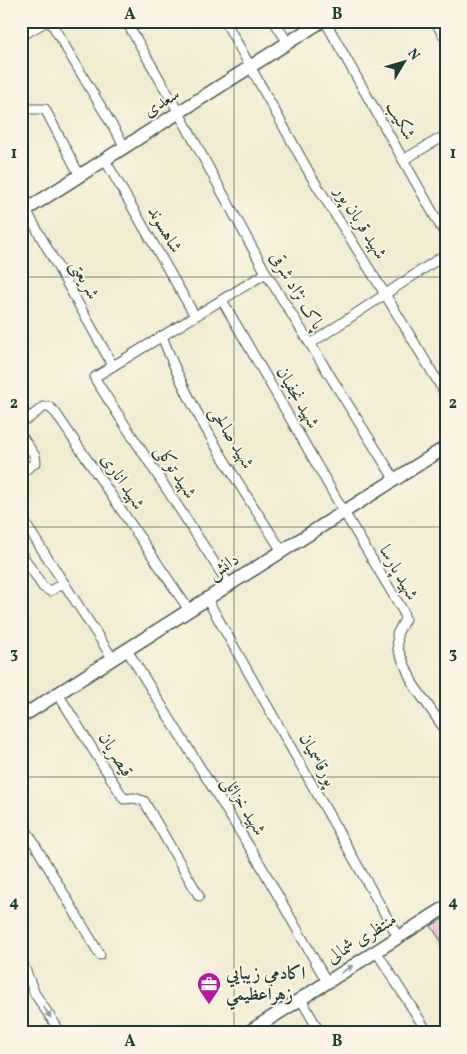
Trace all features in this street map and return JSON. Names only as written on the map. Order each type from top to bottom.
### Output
[{"type":"street","points":[[21,36],[48,21],[125,147]]},
{"type":"street","name":"پاک نژاد شرقی","points":[[126,21],[179,113],[266,273],[395,480]]},
{"type":"street","name":"شهید قربان پور","points":[[225,21],[311,176],[386,294],[446,395]]},
{"type":"street","points":[[274,21],[288,43]]},
{"type":"street","name":"سعدی","points":[[24,212],[324,21]]},
{"type":"street","name":"شکیب","points":[[324,21],[446,236]]},
{"type":"street","points":[[435,21],[446,40]]},
{"type":"street","points":[[21,105],[45,109],[80,176]]},
{"type":"street","points":[[403,160],[446,135]]},
{"type":"street","name":"شاهسوند","points":[[105,160],[195,316]]},
{"type":"street","name":"شریعتی","points":[[24,212],[113,366]]},
{"type":"street","points":[[310,344],[446,254]]},
{"type":"street","points":[[113,366],[266,273]]},
{"type":"street","name":"شهید نجفیان","points":[[222,300],[344,512]]},
{"type":"street","name":"شهید صالحی","points":[[162,336],[171,362],[194,406],[282,551]]},
{"type":"street","name":"شهید توکلی","points":[[113,366],[95,377],[95,379],[229,585]]},
{"type":"street","name":"شهید اناری","points":[[21,406],[25,421],[43,407],[50,407],[55,412],[189,610]]},
{"type":"street","points":[[21,435],[36,462],[21,473]]},
{"type":"street","name":"دانش","points":[[21,717],[446,447]]},
{"type":"street","name":"شهید پارسا","points":[[344,512],[403,611],[405,619],[397,634],[398,649],[414,684],[446,731]]},
{"type":"street","points":[[21,517],[113,659]]},
{"type":"street","points":[[21,553],[43,587],[50,591],[64,583]]},
{"type":"street","name":"پورقاسمیان","points":[[207,599],[398,937]]},
{"type":"street","name":"شهید خزائلی","points":[[127,650],[260,864],[327,982]]},
{"type":"street","name":"قیصریان","points":[[58,694],[124,799],[134,798],[144,801],[199,896]]},
{"type":"street","points":[[22,826],[100,955]]},
{"type":"street","name":"منتظری شمالی","points":[[247,1033],[446,907]]},
{"type":"street","points":[[376,951],[428,1033]]},
{"type":"street","points":[[21,959],[35,994],[61,1033]]},
{"type":"street","points":[[301,999],[320,1033]]},
{"type":"building","points":[[446,917],[446,948],[431,926]]},
{"type":"place","name":"اكادمي زيبايي زهراعظيمي","points":[[209,1005]]}]
